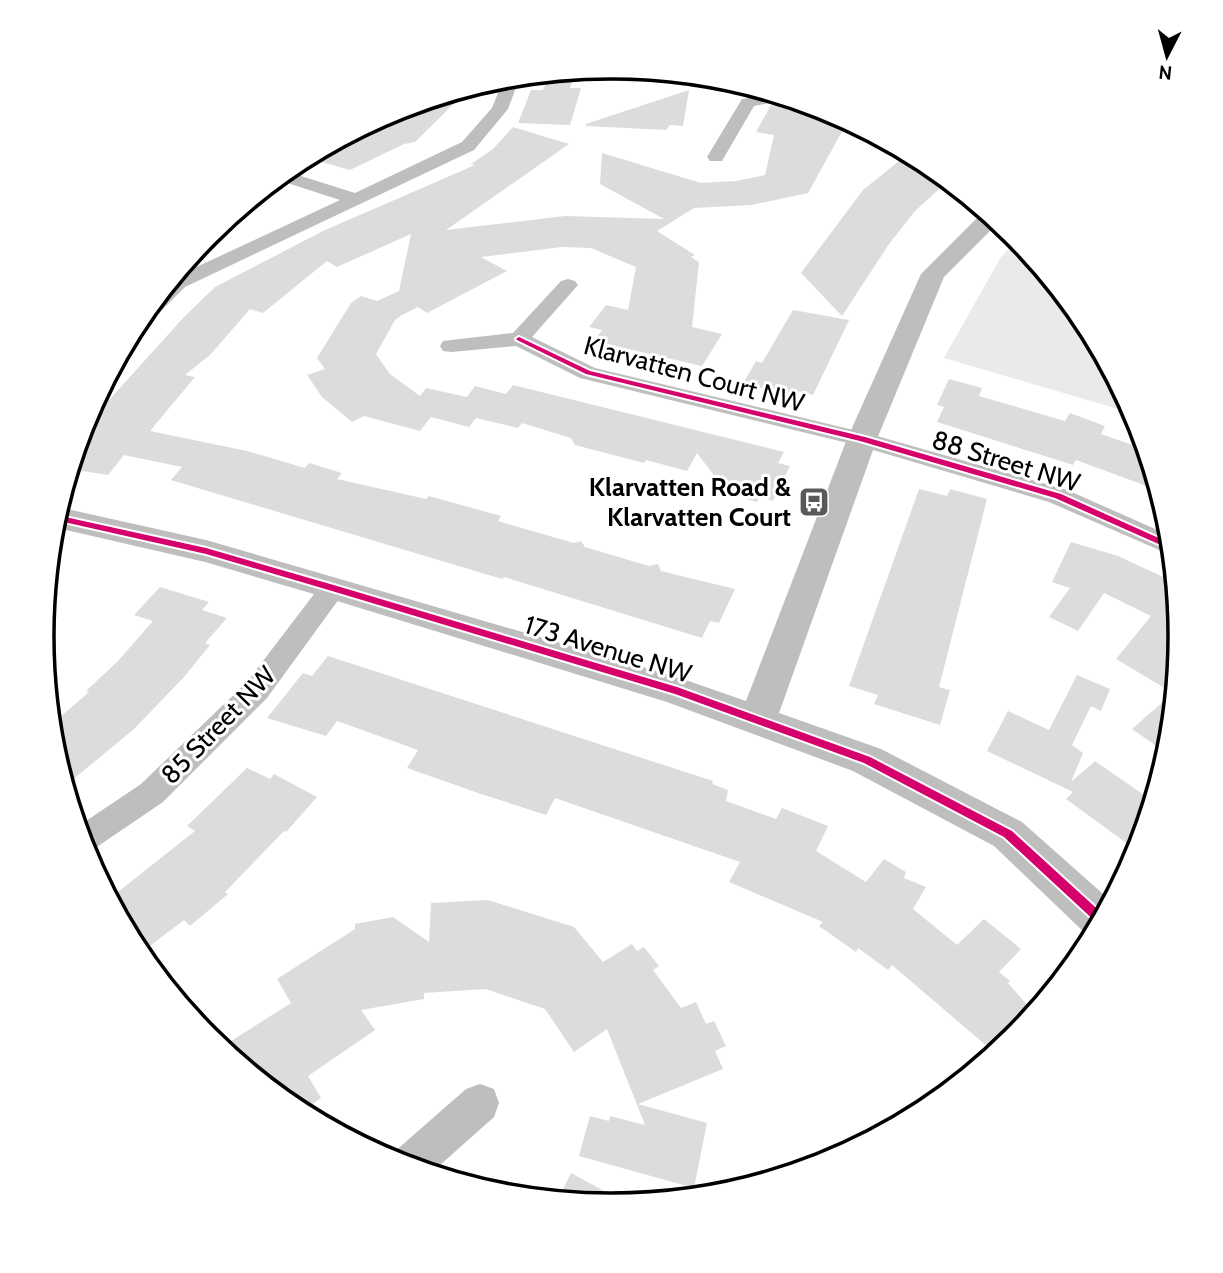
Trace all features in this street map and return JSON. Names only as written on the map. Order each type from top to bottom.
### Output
[{"type":"street","points":[[183,281],[468,146],[500,109],[507,89]]},
{"type":"street","points":[[716,157],[748,102],[762,100]]},
{"type":"street","points":[[293,179],[356,199]]},
{"type":"street","points":[[757,721],[862,439],[933,274],[985,223]]},
{"type":"street","points":[[451,346],[519,339],[568,285]]},
{"type":"street","name":"Klarvatten Court NW","points":[[519,339],[588,373],[862,439]]},
{"type":"street","name":"88 Street NW","points":[[862,439],[1058,496],[1160,542]]},
{"type":"street","name":"173 Avenue NW","points":[[67,520],[206,551],[677,691],[867,760],[1008,834],[1095,914]]},
{"type":"street","name":"85 Street NW","points":[[91,835],[152,793],[257,690],[334,588]]},
{"type":"street","points":[[417,1158],[480,1103]]},
{"type":"shaded area","points":[[614,79],[639,80],[634,83]]},
{"type":"shaded area","points":[[1011,247],[1054,297],[1094,358],[1120,410],[944,358],[1001,257]]},
{"type":"building","points":[[573,80],[570,88],[581,88],[570,125],[518,123],[531,90],[543,90],[546,83]]},
{"type":"building","points":[[689,90],[683,126],[670,125],[666,130],[586,126],[586,124]]},
{"type":"building","points":[[456,101],[415,142],[404,144],[350,170],[321,162],[398,122]]},
{"type":"building","points":[[771,105],[791,109],[843,130],[808,193],[751,205],[694,208],[657,231],[695,255],[691,257],[699,262],[692,327],[722,334],[702,366],[594,341],[602,330],[589,327],[606,305],[628,310],[636,267],[591,248],[562,247],[481,257],[507,271],[427,313],[418,307],[402,315],[395,320],[376,354],[390,374],[420,396],[426,388],[467,397],[475,386],[506,394],[513,385],[784,452],[778,463],[790,466],[773,501],[759,497],[757,502],[728,494],[697,453],[687,471],[575,445],[571,438],[522,423],[518,428],[476,418],[469,427],[431,417],[420,431],[364,416],[352,422],[322,397],[307,375],[325,369],[317,358],[351,303],[361,296],[377,301],[399,291],[411,234],[337,267],[327,261],[263,313],[250,309],[211,354],[185,375],[195,377],[150,431],[247,451],[305,468],[309,463],[342,473],[337,479],[426,499],[429,496],[501,516],[498,521],[574,543],[581,541],[585,547],[649,566],[658,564],[661,571],[735,589],[719,623],[710,621],[702,638],[171,480],[182,467],[124,455],[108,475],[80,471],[106,404],[184,317],[215,287],[323,231],[475,165],[471,164],[493,149],[513,127],[569,144],[446,230],[565,216],[664,219],[600,184],[602,153],[701,183],[736,181],[765,175],[774,135],[756,132]]},
{"type":"building","points":[[900,160],[941,187],[915,211],[889,244],[842,316],[801,273],[863,190]]},
{"type":"building","points":[[793,310],[849,320],[813,395],[791,390],[789,394],[743,384],[756,361],[762,363]]},
{"type":"building","points":[[949,379],[982,388],[979,396],[1065,421],[1070,413],[1105,426],[1101,434],[1135,446],[1148,487],[1076,460],[1073,465],[937,422],[944,407],[937,405]]},
{"type":"building","points":[[919,489],[947,496],[950,489],[987,499],[939,687],[950,690],[940,725],[874,704],[878,695],[849,686]]},
{"type":"building","points":[[1071,542],[1118,556],[1166,578],[1169,636],[1166,689],[1116,659],[1151,616],[1104,593],[1078,631],[1049,617],[1070,588],[1052,582]]},
{"type":"building","points":[[160,587],[209,602],[202,610],[227,618],[205,643],[210,645],[184,677],[134,729],[73,780],[60,717],[89,692],[86,691],[118,661],[153,621],[134,615]]},
{"type":"building","points":[[328,656],[713,781],[712,784],[728,790],[726,801],[776,819],[782,808],[828,826],[816,851],[866,882],[884,859],[906,872],[904,878],[926,887],[913,909],[957,945],[984,919],[1021,949],[999,972],[1010,981],[1008,983],[1028,1006],[988,1047],[892,965],[888,970],[858,948],[856,952],[819,926],[823,922],[729,882],[740,862],[555,798],[546,815],[481,794],[407,768],[418,750],[337,721],[326,736],[267,718],[303,673],[312,676]]},
{"type":"building","points":[[1077,675],[1110,689],[1101,711],[1091,706],[1072,745],[1083,753],[1071,782],[1095,761],[1145,796],[1128,844],[1066,799],[1073,792],[987,751],[1008,711],[1049,730]]},
{"type":"building","points":[[1165,700],[1158,747],[1132,729]]},
{"type":"building","points":[[247,768],[270,779],[274,774],[317,797],[225,892],[228,894],[190,926],[184,920],[149,947],[117,893],[195,831],[187,826]]},
{"type":"building","points":[[488,900],[574,927],[603,962],[632,944],[637,951],[644,947],[659,966],[653,970],[681,1008],[696,1002],[706,1024],[714,1021],[726,1046],[715,1051],[723,1069],[638,1104],[707,1123],[694,1187],[579,1156],[590,1116],[609,1121],[610,1116],[645,1125],[607,1029],[574,1052],[545,1009],[486,989],[424,993],[424,999],[361,1010],[375,1030],[308,1076],[321,1098],[311,1105],[272,1079],[233,1045],[231,1041],[291,1003],[277,979],[355,929],[355,924],[393,917],[429,942],[431,903]]},
{"type":"building","points":[[571,1173],[609,1194],[575,1193],[562,1192]]},
{"type":"cycle path","points":[[519,339],[588,373],[862,439],[1058,496],[1160,542]]},
{"type":"cycle path","points":[[67,520],[206,551],[677,691],[867,760],[1008,834],[1095,914]]},
{"type":"place","name":"Klarvatten Road & Klarvatten Court","points":[[814,502]]}]
